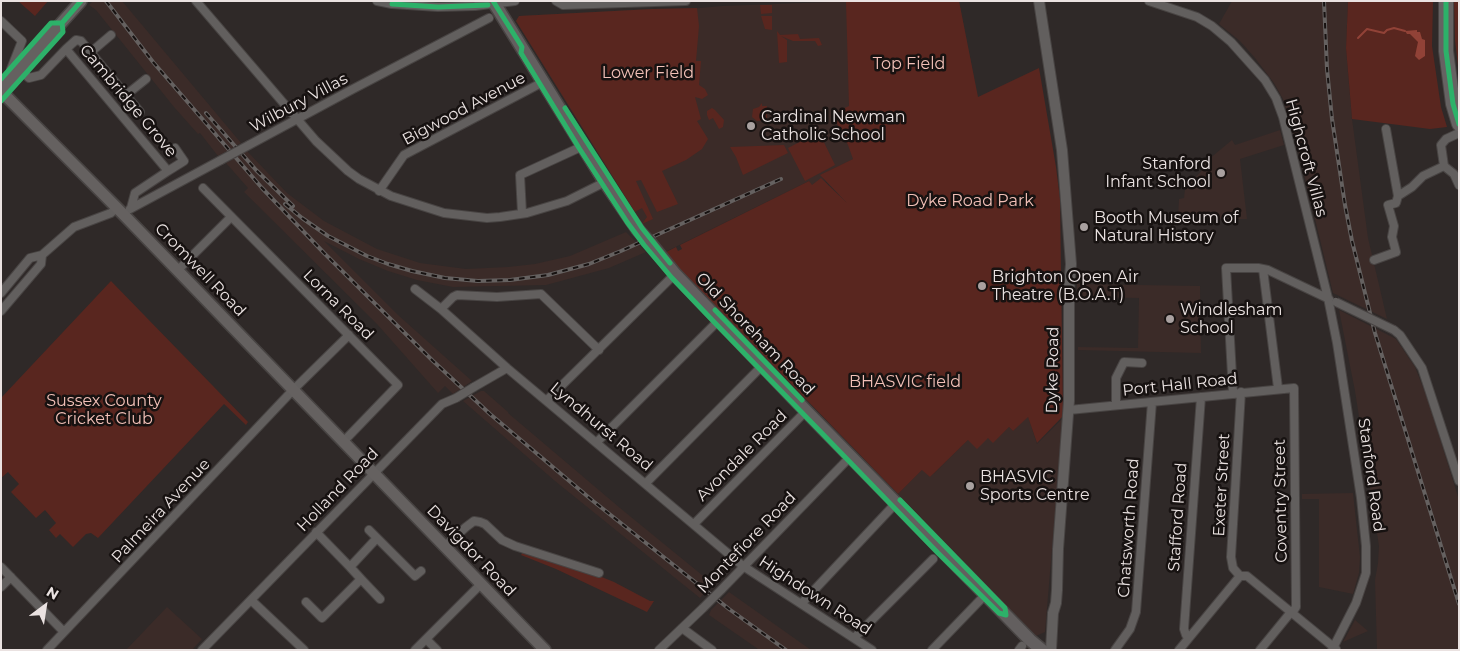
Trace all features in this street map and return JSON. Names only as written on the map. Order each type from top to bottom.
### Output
[{"type":"highway","points":[[1446,1],[1446,51],[1453,104],[1459,124]]},
{"type":"main road","points":[[1,91],[81,1]]},
{"type":"main road","name":"Old Shoreham Road","points":[[494,3],[605,182],[638,230],[675,274],[806,411],[986,594],[1029,647]]},
{"type":"main road","name":"Cromwell Road","points":[[1,91],[124,210],[178,270],[374,474]]},
{"type":"main road","name":"Davigdor Road","points":[[374,474],[545,650]]},
{"type":"street","points":[[196,1],[316,140],[348,171],[379,190],[410,203],[444,213],[487,218],[522,214],[567,201],[605,182]]},
{"type":"street","points":[[377,1],[392,4],[438,7],[515,1]]},
{"type":"street","points":[[556,1],[563,5],[686,1]]},
{"type":"street","name":"Dyke Road","points":[[1038,1],[1064,165],[1071,264],[1069,289],[1069,410],[1058,549],[1056,603],[1052,613],[1051,650]]},
{"type":"street","name":"Highcroft Villas","points":[[1149,1],[1184,12],[1212,26],[1240,50],[1273,92],[1286,130],[1328,298]]},
{"type":"street","name":"Wilbury Villas","points":[[42,255],[74,227],[124,210],[489,18]]},
{"type":"street","points":[[1,21],[22,41],[11,69],[18,72]]},
{"type":"street","points":[[91,52],[111,36]]},
{"type":"street","points":[[66,49],[76,40],[81,41],[140,112]]},
{"type":"street","name":"Cambridge Grove","points":[[18,72],[29,78],[40,74],[66,49],[168,171]]},
{"type":"street","points":[[126,95],[146,78]]},
{"type":"street","name":"Bigwood Avenue","points":[[379,190],[404,155],[544,82]]},
{"type":"street","points":[[1374,260],[1396,252],[1392,237],[1394,226],[1388,205],[1396,203],[1398,196],[1386,128]]},
{"type":"street","points":[[1459,133],[1441,145],[1444,166],[1454,174],[1459,185]]},
{"type":"street","points":[[522,214],[520,175],[583,146]]},
{"type":"street","name":"Cambridge Grove","points":[[124,210],[135,193],[184,161],[175,148]]},
{"type":"street","points":[[1398,196],[1412,187],[1423,176],[1444,166]]},
{"type":"street","name":"Lorna Road","points":[[203,188],[398,385],[343,442]]},
{"type":"street","points":[[178,270],[231,217]]},
{"type":"street","points":[[1,293],[30,258],[42,255],[41,264],[1,311]]},
{"type":"street","name":"Exeter Street","points":[[1240,576],[1233,568],[1231,557],[1237,393],[1226,268],[1263,268]]},
{"type":"street","points":[[1278,388],[1263,268],[1273,271],[1394,330],[1400,335],[1422,368],[1459,481]]},
{"type":"street","points":[[547,400],[675,274]]},
{"type":"street","name":"Lyndhurst Road","points":[[415,289],[743,566]]},
{"type":"street","points":[[441,309],[457,295],[497,297],[541,294],[599,350]]},
{"type":"street","name":"Stanford Road","points":[[1328,298],[1346,396],[1366,546],[1366,573],[1356,603],[1335,649]]},
{"type":"street","points":[[597,442],[719,320]]},
{"type":"street","name":"Palmeira Avenue","points":[[48,650],[293,390],[349,335]]},
{"type":"street","points":[[1116,405],[1116,378],[1124,362],[1142,363]]},
{"type":"street","points":[[646,483],[763,365]]},
{"type":"street","name":"Holland Road","points":[[202,650],[442,404],[456,398],[507,368]]},
{"type":"street","name":"Port Hall Road","points":[[1069,410],[1278,388],[1294,388]]},
{"type":"street","name":"Coventry Street","points":[[1292,612],[1296,607],[1294,388]]},
{"type":"street","name":"Stafford Road","points":[[1189,638],[1184,629],[1201,397]]},
{"type":"street","name":"Chatsworth Road","points":[[1115,650],[1130,629],[1136,612],[1152,402]]},
{"type":"street","name":"Avondale Road","points":[[694,524],[806,411]]},
{"type":"street","name":"Montefiore Road","points":[[659,650],[721,590],[851,456]]},
{"type":"street","points":[[802,603],[896,503]]},
{"type":"street","points":[[444,548],[466,527],[474,522],[480,522],[485,524],[502,540],[515,546],[598,572]]},
{"type":"street","points":[[369,530],[415,576],[421,571]]},
{"type":"street","points":[[316,532],[380,599]]},
{"type":"street","points":[[350,567],[377,538]]},
{"type":"street","points":[[854,638],[933,558]]},
{"type":"street","name":"Highdown Road","points":[[743,566],[872,650]]},
{"type":"street","points":[[1,567],[64,632]]},
{"type":"street","points":[[1179,650],[1240,576],[1247,576],[1335,649]]},
{"type":"street","points":[[1,587],[11,577]]},
{"type":"street","points":[[306,602],[322,618],[361,579]]},
{"type":"street","points":[[415,650],[480,584]]},
{"type":"street","points":[[932,650],[986,594]]},
{"type":"street","points":[[251,600],[304,650]]},
{"type":"street","points":[[1260,650],[1292,612]]},
{"type":"street","points":[[682,628],[712,650]]},
{"type":"street","points":[[1029,647],[1046,640],[1051,634]]},
{"type":"street","points":[[426,639],[437,650]]},
{"type":"shaded area","points":[[93,1],[122,1],[241,143],[218,156],[200,133],[198,134],[174,107],[96,10],[89,5]]},
{"type":"shaded area","name":"Cardinal Newman Catholic School","points":[[856,1],[959,1],[978,98],[821,175],[848,215],[820,236],[809,181],[663,253],[641,223],[516,21],[519,16]]},
{"type":"shaded area","points":[[1232,1],[1348,1],[1346,48],[1352,119],[1368,238],[1387,319],[1333,293],[1300,157],[1283,99],[1274,83],[1255,58],[1240,41],[1219,24]]},
{"type":"shaded area","points":[[1417,30],[1417,32],[1420,32],[1422,39],[1425,40],[1425,56],[1419,60],[1415,56],[1418,42],[1405,31]]},
{"type":"shaded area","name":"Stanford Infant School","points":[[1280,130],[1284,145],[1240,159],[1247,219],[1178,219],[1179,199],[1184,198],[1185,189],[1205,167],[1203,164],[1232,140],[1235,145]]},
{"type":"shaded area","points":[[247,151],[287,193],[324,221],[377,249],[420,263],[466,269],[535,264],[570,256],[626,232],[646,252],[609,268],[546,285],[453,287],[417,280],[388,271],[324,241],[398,315],[472,381],[453,394],[445,386],[438,393],[377,324],[244,192],[248,188],[226,163]]},
{"type":"shaded area","name":"Windlesham School","points":[[1077,284],[1200,286],[1201,353],[1078,350],[1078,347],[1138,348],[1139,298],[1077,297]]},
{"type":"shaded area","points":[[1339,310],[1396,339],[1415,367],[1428,400],[1459,500],[1459,650],[1377,650],[1375,580],[1379,546],[1355,391]]},
{"type":"shaded area","points":[[484,391],[620,508],[713,584],[700,598],[555,481],[463,401]]},
{"type":"shaded area","points":[[1028,416],[1037,444],[1063,418],[1045,632],[1036,636],[898,494],[923,469],[930,477],[968,440],[989,438],[993,442],[1009,427],[1013,431]]},
{"type":"shaded area","points":[[1353,493],[1360,557],[1359,573],[1353,594],[1319,587],[1319,499],[1302,499],[1302,494]]},
{"type":"shaded area","points":[[729,592],[811,650],[758,649],[709,615],[711,610]]},
{"type":"shaded area","points":[[167,607],[202,639],[192,650],[126,650]]},
{"type":"shaded area","points":[[1355,620],[1368,631],[1343,642]]},
{"type":"green space","points":[[18,1],[48,1],[35,16]]},
{"type":"green space","points":[[959,1],[978,97],[1039,68],[1060,199],[1063,416],[1037,443],[1028,417],[1013,431],[1009,427],[993,443],[988,438],[977,449],[968,440],[930,477],[922,470],[898,494],[664,253],[676,247],[678,251],[682,249],[680,245],[809,181],[812,185],[821,178],[847,203],[820,175],[853,159],[832,114],[849,106],[846,2]]},
{"type":"green space","points":[[1348,1],[1433,1],[1432,46],[1441,107],[1447,127],[1430,129],[1352,119],[1346,48]]},
{"type":"green space","points":[[1454,1],[1459,1],[1459,75],[1455,40]]},
{"type":"green space","points":[[760,5],[772,5],[772,13],[761,14]]},
{"type":"green space","name":"Lower Field","points":[[697,8],[699,26],[696,61],[701,61],[699,85],[705,89],[708,95],[702,99],[695,97],[701,119],[697,121],[708,139],[702,149],[686,160],[662,171],[678,204],[657,212],[641,180],[636,181],[653,219],[642,224],[647,217],[642,208],[635,212],[516,21],[519,16]]},
{"type":"green space","points":[[761,16],[772,16],[772,30],[765,29]]},
{"type":"green space","points":[[777,31],[780,35],[798,34],[800,39],[819,38],[822,45],[818,46],[815,41],[793,41],[781,36],[787,40],[787,62],[779,63]]},
{"type":"green space","points":[[762,103],[762,106],[767,106],[767,120],[757,121],[752,117],[753,109],[759,107]]},
{"type":"green space","points":[[712,108],[724,120],[723,127],[719,129],[713,118],[709,120],[707,115],[707,111]]},
{"type":"green space","points":[[819,132],[835,165],[805,181],[788,148]]},
{"type":"green space","points":[[784,145],[788,153],[743,175],[730,147]]},
{"type":"green space","name":"Sussex County Cricket Club","points":[[111,281],[248,422],[246,425],[224,404],[98,538],[91,533],[86,534],[73,547],[60,534],[56,538],[49,530],[56,523],[45,510],[36,518],[11,492],[19,484],[8,472],[1,478],[1,398]]},
{"type":"green space","points":[[523,552],[582,569],[614,582],[650,601],[654,601],[647,612],[556,569],[521,555]]},
{"type":"waterway","points":[[1358,38],[1367,29],[1384,33],[1394,28],[1405,31]]},
{"type":"railway","points":[[106,1],[153,62],[262,188],[324,253],[433,361],[490,414],[593,501],[729,609],[786,650]]},
{"type":"railway","points":[[1324,1],[1327,69],[1332,119],[1352,241],[1375,333],[1459,604]]},
{"type":"railway","points":[[206,113],[256,170],[293,206]]},
{"type":"railway","points":[[285,204],[328,236],[367,256],[388,264],[445,278],[478,281],[510,280],[548,275],[589,264],[781,179]]},
{"type":"cycle path","points":[[1,101],[63,32],[62,23],[81,1]]},
{"type":"cycle path","points":[[493,1],[522,47],[521,53],[579,148],[644,245],[672,278],[938,553],[999,613],[1006,615]]},
{"type":"cycle path","points":[[1446,1],[1446,51],[1453,104],[1459,124]]},
{"type":"cycle path","points":[[392,4],[438,7],[488,5]]},
{"type":"cycle path","points":[[1,79],[51,23],[62,23]]},
{"type":"cycle path","points":[[565,108],[642,228],[670,263]]},
{"type":"cycle path","points":[[715,310],[802,400]]},
{"type":"cycle path","points":[[900,500],[1005,608],[1006,615]]},
{"type":"place","name":"Cardinal Newman Catholic School","points":[[751,126]]},
{"type":"place","name":"Stanford Infant School","points":[[1221,173]]},
{"type":"place","name":"Booth Museum of Natural History","points":[[1084,227]]},
{"type":"place","name":"Brighton Open Air Theatre (B.O.A.T)","points":[[982,286]]},
{"type":"place","name":"Windlesham School","points":[[1170,319]]},
{"type":"place","name":"BHASVIC Sports Centre","points":[[970,486]]},
{"type":"park label","name":"Top Field","points":[[909,64]]},
{"type":"park label","name":"Dyke Road Park","points":[[970,201]]},
{"type":"park label","name":"BHASVIC field","points":[[905,382]]}]
